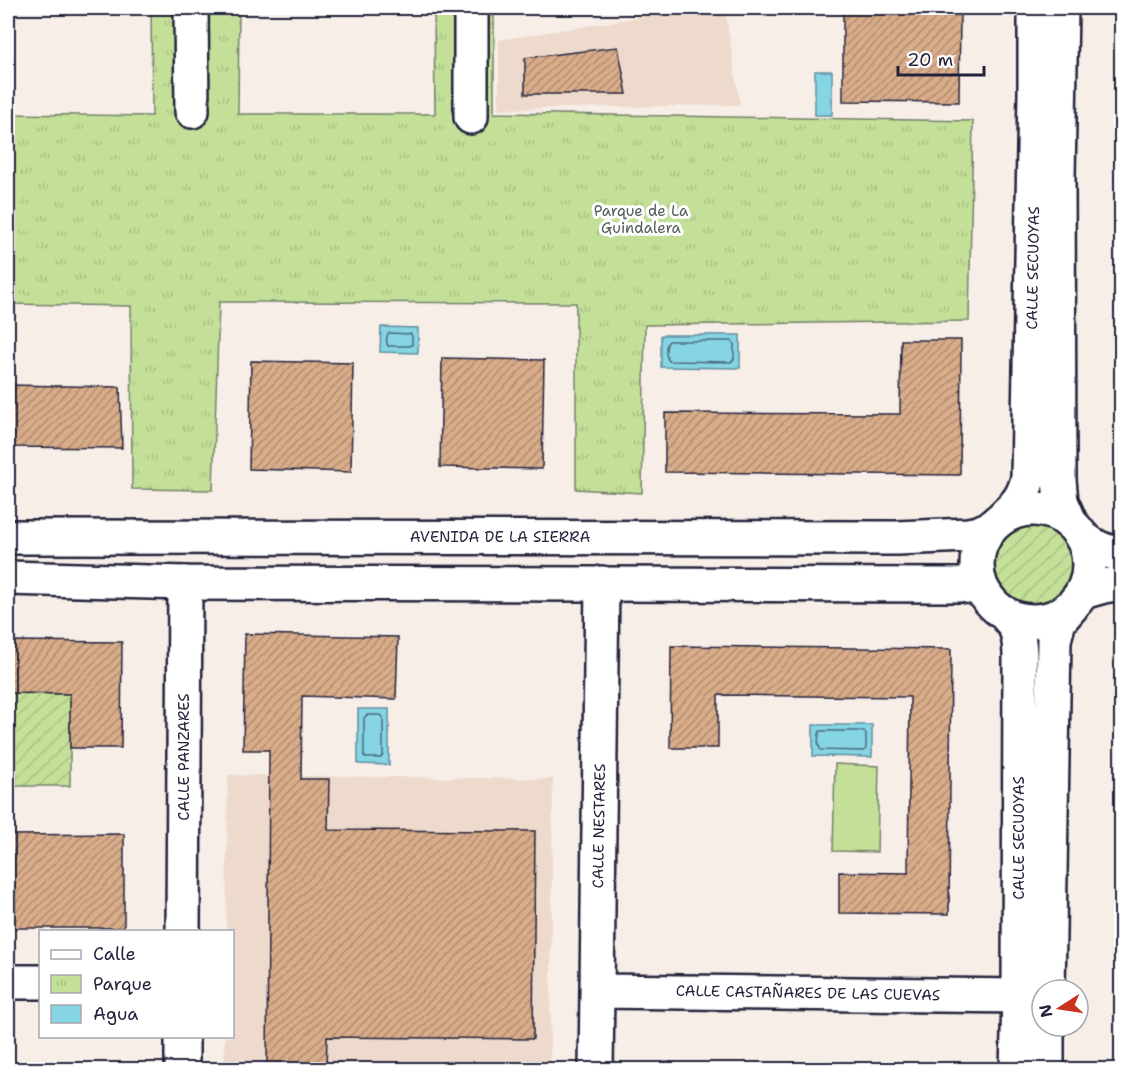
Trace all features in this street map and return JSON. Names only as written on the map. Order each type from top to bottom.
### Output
[{"type":"main road","points":[[191,8],[192,111]]},
{"type":"main road","points":[[471,8],[471,117]]},
{"type":"main road","name":"CALLE SECUOYAS","points":[[997,523],[1021,499],[1028,478],[1035,8]]},
{"type":"main road","name":"CALLE SECUOYAS","points":[[1061,8],[1058,177],[1059,480],[1061,501],[1076,529]]},
{"type":"main road","points":[[994,603],[979,578],[977,560],[982,542],[997,523],[1018,510],[1036,508],[1054,512],[1103,550],[1122,553]]},
{"type":"main road","name":"AVENIDA DE LA SIERRA","points":[[8,537],[906,538],[968,535],[979,533],[997,523]]},
{"type":"main road","points":[[1076,529],[1089,555],[1089,574],[1077,599]]},
{"type":"main road","points":[[8,578],[185,583],[963,585],[978,588],[994,603],[1020,619],[1038,621],[1056,616],[1077,599],[1104,586],[1122,583]]},
{"type":"main road","name":"CALLE PANZARES","points":[[183,930],[185,583]]},
{"type":"main road","name":"CALLE NESTARES","points":[[596,1070],[602,583]]},
{"type":"main road","name":"CALLE SECUOYAS","points":[[1034,978],[1054,640],[1059,621],[1077,599]]},
{"type":"main road","name":"CALLE SECUOYAS","points":[[994,603],[1013,622],[1018,631],[1032,978]]},
{"type":"main road","points":[[8,982],[39,982]]},
{"type":"main road","name":"CALLE CASTAÑARES DE LAS CUEVAS","points":[[597,991],[1030,993]]},
{"type":"main road","name":"CALLE SECUOYAS","points":[[1017,1070],[1030,1007]]},
{"type":"main road","points":[[182,1070],[183,1038]]},
{"type":"main road","points":[[1047,1038],[1047,1070]]},
{"type":"shaded area","points":[[696,8],[725,8],[740,105],[499,109],[499,40]]},
{"type":"shaded area","points":[[228,775],[553,779],[550,1069],[224,1070],[225,1038],[234,1038],[234,930],[226,930]]},
{"type":"green space","name":"Parque de La Guindalera","points":[[151,8],[239,8],[238,114],[435,114],[434,8],[494,8],[494,113],[973,121],[969,321],[645,325],[642,493],[576,489],[576,303],[219,302],[213,490],[132,489],[131,306],[8,304],[8,114],[152,116]]},
{"type":"green space","points":[[1041,517],[1056,521],[1086,558],[1086,575],[1057,613],[1041,617],[1024,616],[1009,609],[989,584],[986,567],[989,551],[996,536],[1024,518]]},
{"type":"green space","points":[[8,693],[70,694],[70,786],[8,786]]},
{"type":"green space","points":[[835,764],[879,766],[877,852],[833,851]]},
{"type":"water","points":[[815,71],[832,71],[832,115],[815,115]]},
{"type":"water","points":[[381,327],[418,328],[418,353],[380,352]]},
{"type":"water","points":[[661,335],[740,335],[740,368],[661,367]]},
{"type":"water","points":[[358,709],[389,709],[389,765],[358,764]]},
{"type":"water","points":[[813,725],[872,725],[872,757],[813,756]]},
{"type":"building","points":[[843,11],[960,12],[959,102],[843,101]]},
{"type":"building","points":[[618,47],[627,94],[525,94],[525,58]]},
{"type":"building","points":[[901,340],[961,340],[960,475],[665,472],[665,413],[900,414]]},
{"type":"building","points":[[442,358],[544,360],[542,469],[440,467]]},
{"type":"building","points":[[251,361],[353,363],[351,472],[249,469]]},
{"type":"building","points":[[8,385],[120,387],[122,448],[8,447]]},
{"type":"building","points":[[245,634],[398,637],[396,699],[302,696],[301,779],[329,779],[328,830],[535,831],[533,1039],[327,1037],[326,1070],[267,1070],[269,750],[243,750]]},
{"type":"building","points":[[8,641],[122,642],[121,748],[70,748],[70,694],[8,693]]},
{"type":"building","points":[[671,646],[951,649],[949,914],[839,913],[839,872],[908,873],[910,697],[718,695],[718,748],[670,748]]},
{"type":"building","points":[[124,834],[124,928],[8,928],[8,835]]}]
